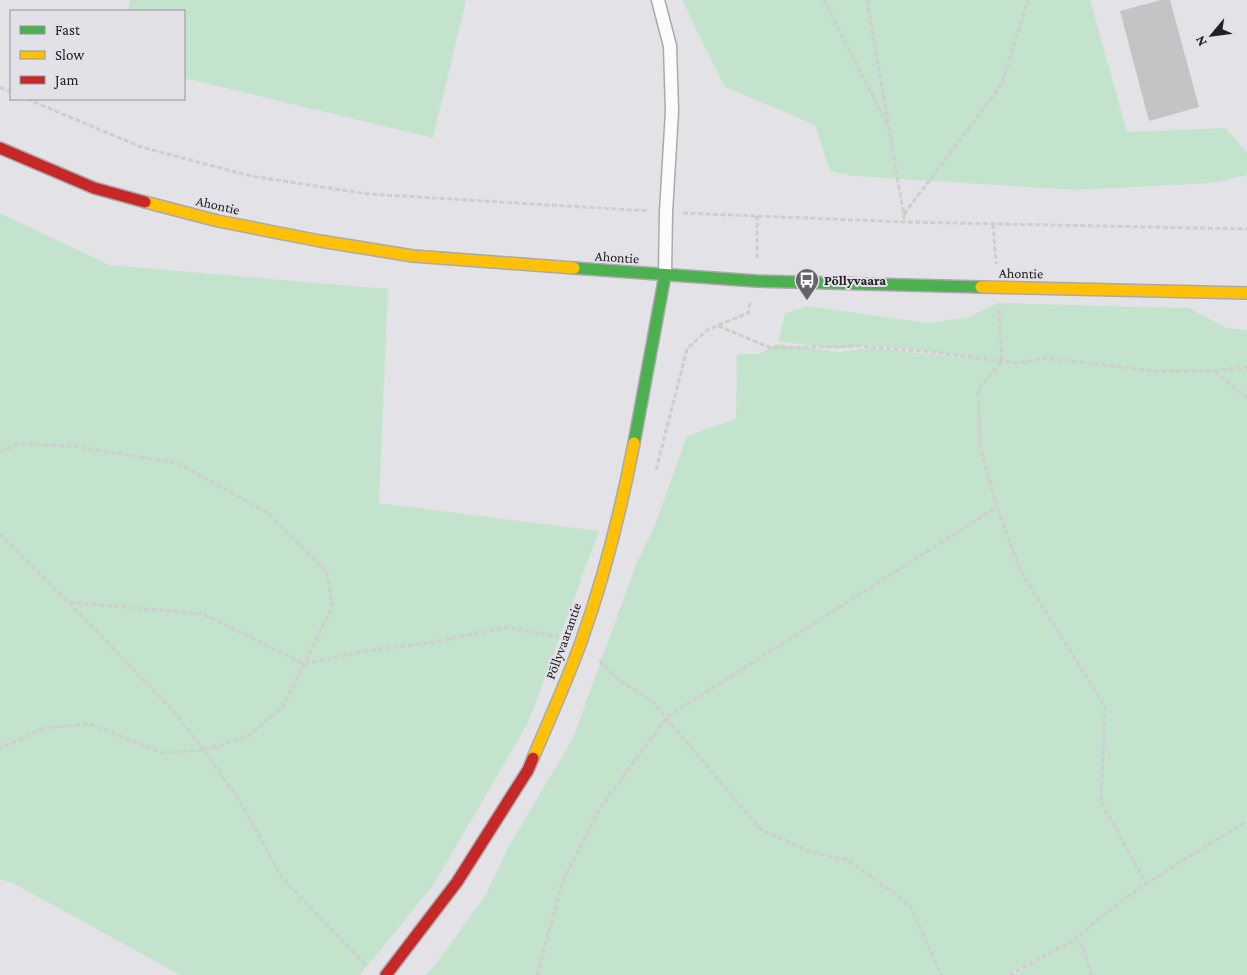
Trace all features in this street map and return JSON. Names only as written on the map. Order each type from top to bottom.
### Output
[{"type":"street","name":"Ahontie","points":[[0,148],[94,188],[218,221],[320,241],[413,256],[756,281],[1247,293]]},
{"type":"street","name":"Pöllyvaarantie","points":[[386,975],[457,882],[528,770],[581,642],[609,553],[626,485],[665,275]]},
{"type":"lane","points":[[658,0],[670,46],[672,111],[666,212],[665,275]]},
{"type":"path","points":[[824,0],[889,127]]},
{"type":"path","points":[[867,0],[905,222]]},
{"type":"path","points":[[904,214],[1002,84],[1028,0]]},
{"type":"path","points":[[29,100],[141,147],[251,176],[368,194],[666,212],[905,222],[1247,229]]},
{"type":"path","points":[[718,326],[770,348],[858,346],[933,352],[1017,363],[1046,358],[1154,371],[1214,371],[1247,367]]},
{"type":"path","points":[[1002,361],[978,390],[980,448],[997,507],[1021,572],[1105,707],[1101,802],[1146,883]]},
{"type":"path","points":[[1214,371],[1247,398]]},
{"type":"path","points":[[0,451],[20,444],[73,446],[178,463],[268,513],[327,571],[332,607],[284,706],[246,737],[204,750],[163,753],[90,724],[44,728],[0,748]]},
{"type":"path","points":[[537,975],[562,883],[600,808],[667,717],[997,507]]},
{"type":"path","points":[[0,534],[168,705],[204,750],[241,803],[282,878],[369,968]]},
{"type":"path","points":[[68,602],[203,614],[304,664],[360,652],[434,642],[507,627],[581,642],[620,681],[652,701],[761,830],[809,851],[848,860],[910,905],[941,975]]},
{"type":"path","points":[[1009,975],[1076,939],[1146,883],[1247,821]]},
{"type":"path","points":[[1076,939],[1084,948],[1091,975]]},
{"type":"green space","points":[[130,0],[466,0],[433,138],[185,78],[185,10],[128,10]]},
{"type":"green space","points":[[683,0],[1090,0],[1127,132],[1226,128],[1247,153],[1247,175],[1212,183],[1076,190],[853,176],[830,171],[815,125],[725,87]]},
{"type":"green space","points":[[0,213],[109,265],[388,289],[379,503],[599,531],[528,723],[434,884],[360,975],[180,975],[13,883],[0,879]]},
{"type":"green space","points":[[997,303],[1189,308],[1226,328],[1247,330],[1247,975],[1013,975],[1056,950],[1006,975],[426,975],[485,896],[509,846],[573,738],[637,562],[655,525],[687,436],[736,419],[737,354],[759,354],[777,344],[838,352],[868,348],[990,360],[905,348],[868,345],[838,349],[778,341],[785,314],[807,306],[928,323],[969,317]]},
{"type":"building","points":[[1161,0],[1170,0],[1199,107],[1149,121],[1120,11]]},
{"type":"traffic: fast","points":[[574,268],[756,281],[981,287]]},
{"type":"traffic: fast","points":[[634,443],[665,275]]},
{"type":"traffic: slow","points":[[145,202],[218,221],[320,241],[413,256],[574,268]]},
{"type":"traffic: slow","points":[[981,287],[1247,293]]},
{"type":"traffic: slow","points":[[533,758],[570,671],[589,618],[611,544],[634,443]]},
{"type":"traffic: jam","points":[[0,148],[94,188],[145,202]]},
{"type":"traffic: jam","points":[[386,975],[457,882],[528,770],[533,758]]},
{"type":"place","name":"Pöllyvaara","points":[[807,301]]}]
